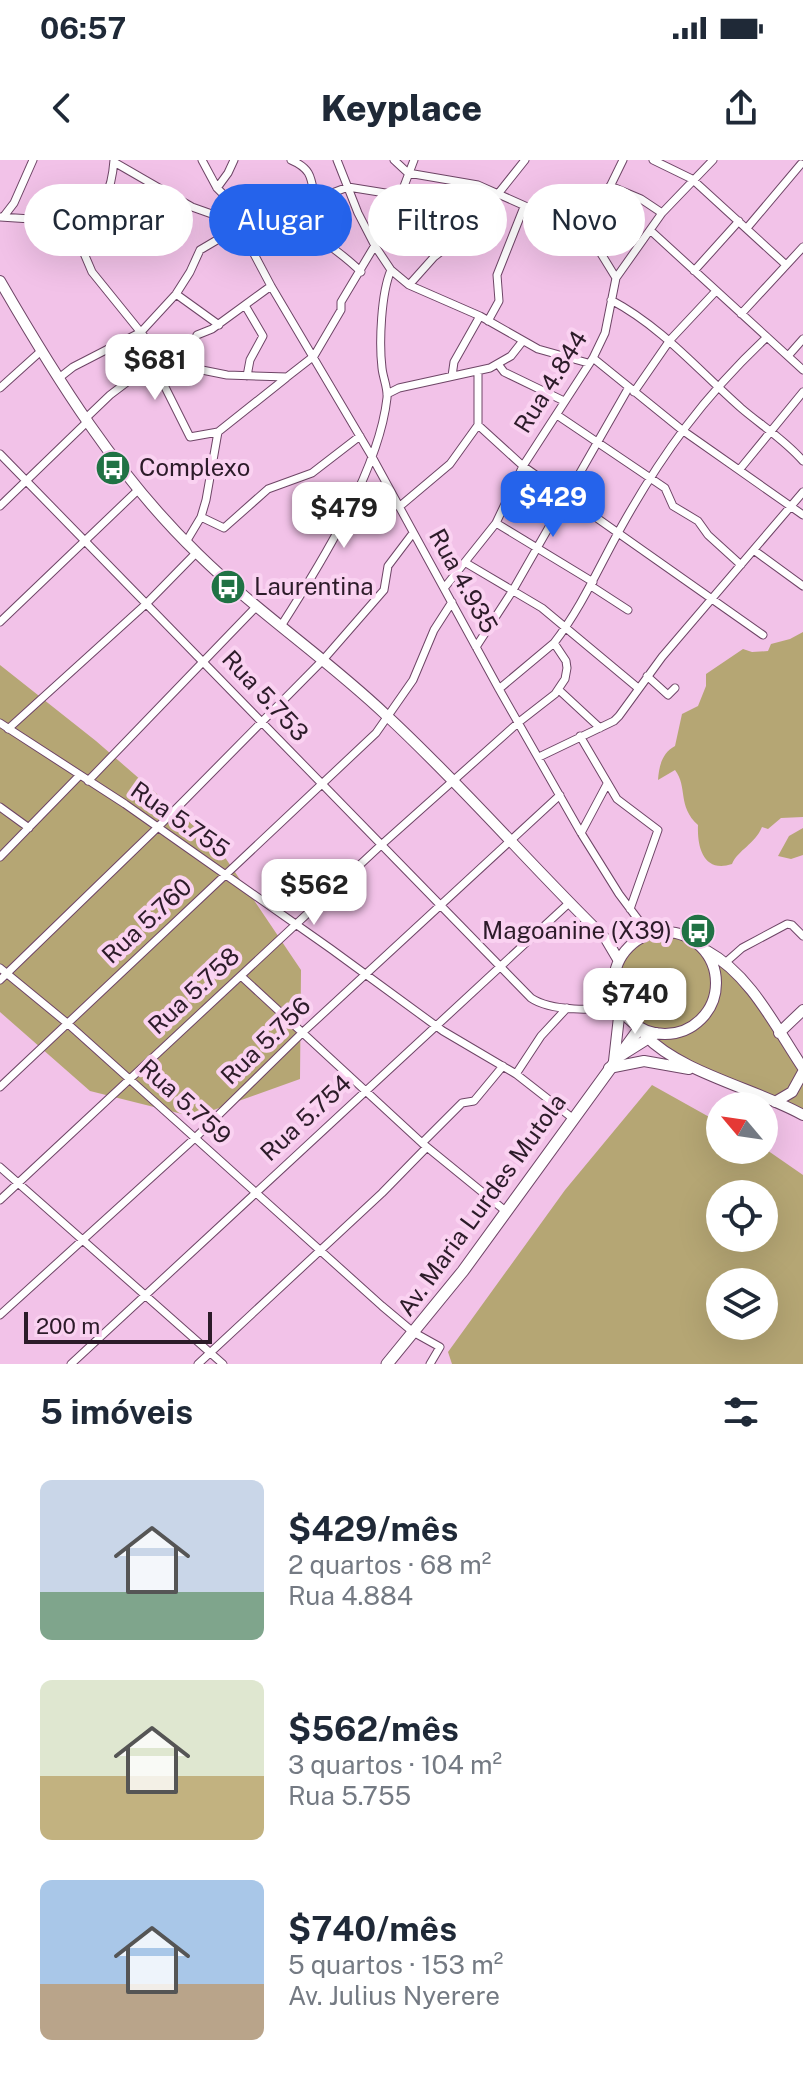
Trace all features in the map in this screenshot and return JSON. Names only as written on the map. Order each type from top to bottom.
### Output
[{"type":"main road","points":[[0,281],[41,351],[138,490],[196,553],[228,582],[388,716],[606,939],[619,961]]},
{"type":"main road","points":[[611,1065],[619,1005],[614,982],[619,961],[633,943],[649,934],[676,932],[725,963],[781,1031],[803,1070],[792,1092],[778,1100]]},
{"type":"main road","points":[[606,939],[633,943]]},
{"type":"main road","points":[[611,1065],[658,1035],[693,1025],[710,1006],[716,981],[714,969],[702,948]]},
{"type":"main road","points":[[619,1005],[638,1027],[658,1035],[714,1077]]},
{"type":"main road","points":[[781,1031],[803,1010]]},
{"type":"main road","points":[[386,1364],[463,1271],[638,1027]]},
{"type":"main road","points":[[611,1065],[656,1061],[714,1077],[751,1092]]},
{"type":"main road","name":"Av. Maria Lurdes Mutola","points":[[386,1364],[611,1065]]},
{"type":"main road","points":[[778,1103],[803,1115]]},
{"type":"street","points":[[2,217],[14,203],[33,160]]},
{"type":"street","name":"Rua 4.935","points":[[202,160],[215,184]]},
{"type":"street","points":[[219,184],[234,160]]},
{"type":"street","points":[[291,160],[305,167],[312,184]]},
{"type":"street","points":[[337,160],[347,184]]},
{"type":"street","points":[[394,160],[408,173],[472,184]]},
{"type":"street","points":[[405,184],[414,160]]},
{"type":"street","points":[[506,184],[525,160]]},
{"type":"street","points":[[611,184],[623,160]]},
{"type":"street","points":[[653,160],[692,179],[785,264]]},
{"type":"street","name":"Rua 4.844","points":[[445,587],[496,523],[523,466],[591,360],[605,333],[616,278],[662,213],[713,160]]},
{"type":"street","points":[[108,184],[114,161],[152,184]]},
{"type":"street","points":[[747,228],[799,164]]},
{"type":"street","points":[[352,196],[368,231]]},
{"type":"street","points":[[645,202],[662,213]]},
{"type":"street","points":[[488,321],[499,301],[497,275],[523,210]]},
{"type":"street","points":[[2,217],[24,219]]},
{"type":"street","points":[[694,271],[739,221]]},
{"type":"street","points":[[650,230],[803,370]]},
{"type":"street","points":[[59,378],[73,367],[141,332],[176,294],[200,250],[209,244]]},
{"type":"street","points":[[741,314],[803,247]]},
{"type":"street","points":[[85,256],[92,272],[158,358],[164,385],[189,435],[197,437],[218,432],[314,356],[341,310],[341,302],[370,256]]},
{"type":"street","name":"Rua 4.935","points":[[255,256],[371,455],[581,833],[649,934]]},
{"type":"street","points":[[346,256],[361,272]]},
{"type":"street","points":[[384,256],[391,270],[409,285],[480,316],[522,342],[538,349],[591,360],[682,430],[803,515]]},
{"type":"street","points":[[409,285],[435,256]]},
{"type":"street","points":[[603,256],[616,278]]},
{"type":"street","points":[[281,626],[339,528],[371,455],[387,394],[381,345],[391,270]]},
{"type":"street","points":[[182,366],[197,335],[219,325],[271,286]]},
{"type":"street","points":[[476,647],[631,390],[670,340],[716,291]]},
{"type":"street","points":[[176,294],[219,325]]},
{"type":"street","points":[[611,300],[642,317],[670,340],[803,461]]},
{"type":"street","points":[[246,307],[263,336],[250,360],[247,376]]},
{"type":"street","points":[[452,376],[454,362],[480,316]]},
{"type":"street","points":[[499,689],[554,643],[682,430],[718,386],[767,337]]},
{"type":"street","points":[[788,356],[803,339]]},
{"type":"street","points":[[387,394],[399,388],[478,372],[511,356],[522,342]]},
{"type":"street","points":[[0,388],[41,351]]},
{"type":"street","points":[[498,364],[504,372],[564,401]]},
{"type":"street","points":[[0,506],[87,420],[147,367],[182,366],[247,376],[287,377]]},
{"type":"street","points":[[399,507],[450,464],[478,425],[478,372]]},
{"type":"street","points":[[740,469],[803,392]]},
{"type":"street","points":[[557,415],[665,488],[673,506],[698,521],[708,535],[741,565]]},
{"type":"street","points":[[478,425],[523,466],[763,635]]},
{"type":"street","points":[[186,542],[201,517],[218,432]]},
{"type":"street","points":[[201,517],[224,528],[268,489],[312,473],[360,436]]},
{"type":"street","name":"Rua 5.753","points":[[0,454],[205,662],[439,907],[536,1002],[567,1008],[619,1005]]},
{"type":"street","points":[[0,622],[138,490]]},
{"type":"street","points":[[539,757],[619,716],[710,598],[755,551],[803,492]]},
{"type":"street","points":[[496,523],[628,610]]},
{"type":"street","points":[[0,980],[157,828],[323,660],[384,590],[388,566],[413,533]]},
{"type":"street","points":[[755,551],[803,586]]},
{"type":"street","points":[[8,729],[146,604],[196,553]]},
{"type":"street","points":[[466,563],[542,608],[638,688]]},
{"type":"street","name":"Rua 5.760","points":[[0,1087],[376,733],[413,680],[434,630],[452,602]]},
{"type":"street","points":[[88,781],[257,606]]},
{"type":"street","points":[[554,643],[566,661],[565,679],[559,690],[600,728]]},
{"type":"street","points":[[647,676],[668,695],[675,688]]},
{"type":"street","name":"Rua 5.758","points":[[0,1200],[380,846],[559,690]]},
{"type":"street","name":"Rua 5.755","points":[[0,723],[157,828],[435,1025],[516,1074],[571,1117]]},
{"type":"street","points":[[580,736],[607,784],[628,809],[658,830],[630,909]]},
{"type":"street","points":[[0,857],[80,775]]},
{"type":"street","points":[[581,833],[607,784]]},
{"type":"street","name":"Rua 5.756","points":[[0,1315],[195,1138],[303,1032],[560,795]]},
{"type":"street","points":[[0,807],[29,828]]},
{"type":"street","name":"Rua 5.754","points":[[71,1364],[569,903]]},
{"type":"street","points":[[725,963],[742,948],[787,924],[803,936]]},
{"type":"street","name":"Rua 5.759","points":[[0,968],[67,1023],[413,1332],[440,1347],[430,1364]]},
{"type":"street","points":[[241,976],[364,1091],[503,1209]]},
{"type":"street","points":[[516,1074],[541,1036],[567,1008]]},
{"type":"street","points":[[198,1364],[382,1193],[462,1103],[474,1101],[503,1066]]},
{"type":"street","points":[[0,1167],[223,1364]]},
{"type":"shaded area","points":[[803,632],[803,817],[781,818],[768,829],[762,827],[732,864],[715,865],[701,850],[698,825],[687,811],[675,770],[658,780],[662,760],[675,746],[682,714],[698,706],[706,686],[706,674],[743,649],[768,651],[771,644]]},
{"type":"shaded area","points":[[0,665],[96,741],[218,847],[301,970],[300,1079],[194,1117],[90,1091],[0,1012]]},
{"type":"shaded area","points":[[803,828],[803,855],[791,859],[778,856],[789,836]]},
{"type":"shaded area","points":[[662,931],[688,937],[734,972],[803,1075],[803,1110],[778,1100],[778,1092],[760,1092],[683,1058],[653,1039],[629,1018],[616,994],[617,967],[624,953],[647,936]]},
{"type":"shaded area","points":[[652,1085],[706,1115],[706,1164],[778,1164],[778,1158],[803,1175],[803,1364],[452,1364],[448,1352],[565,1190]]},
{"type":"place","name":"Complexo","points":[[113,468]]},
{"type":"place","name":"Laurentina","points":[[228,587]]},
{"type":"place","name":"Magoanine (X39)","points":[[698,931]]}]
